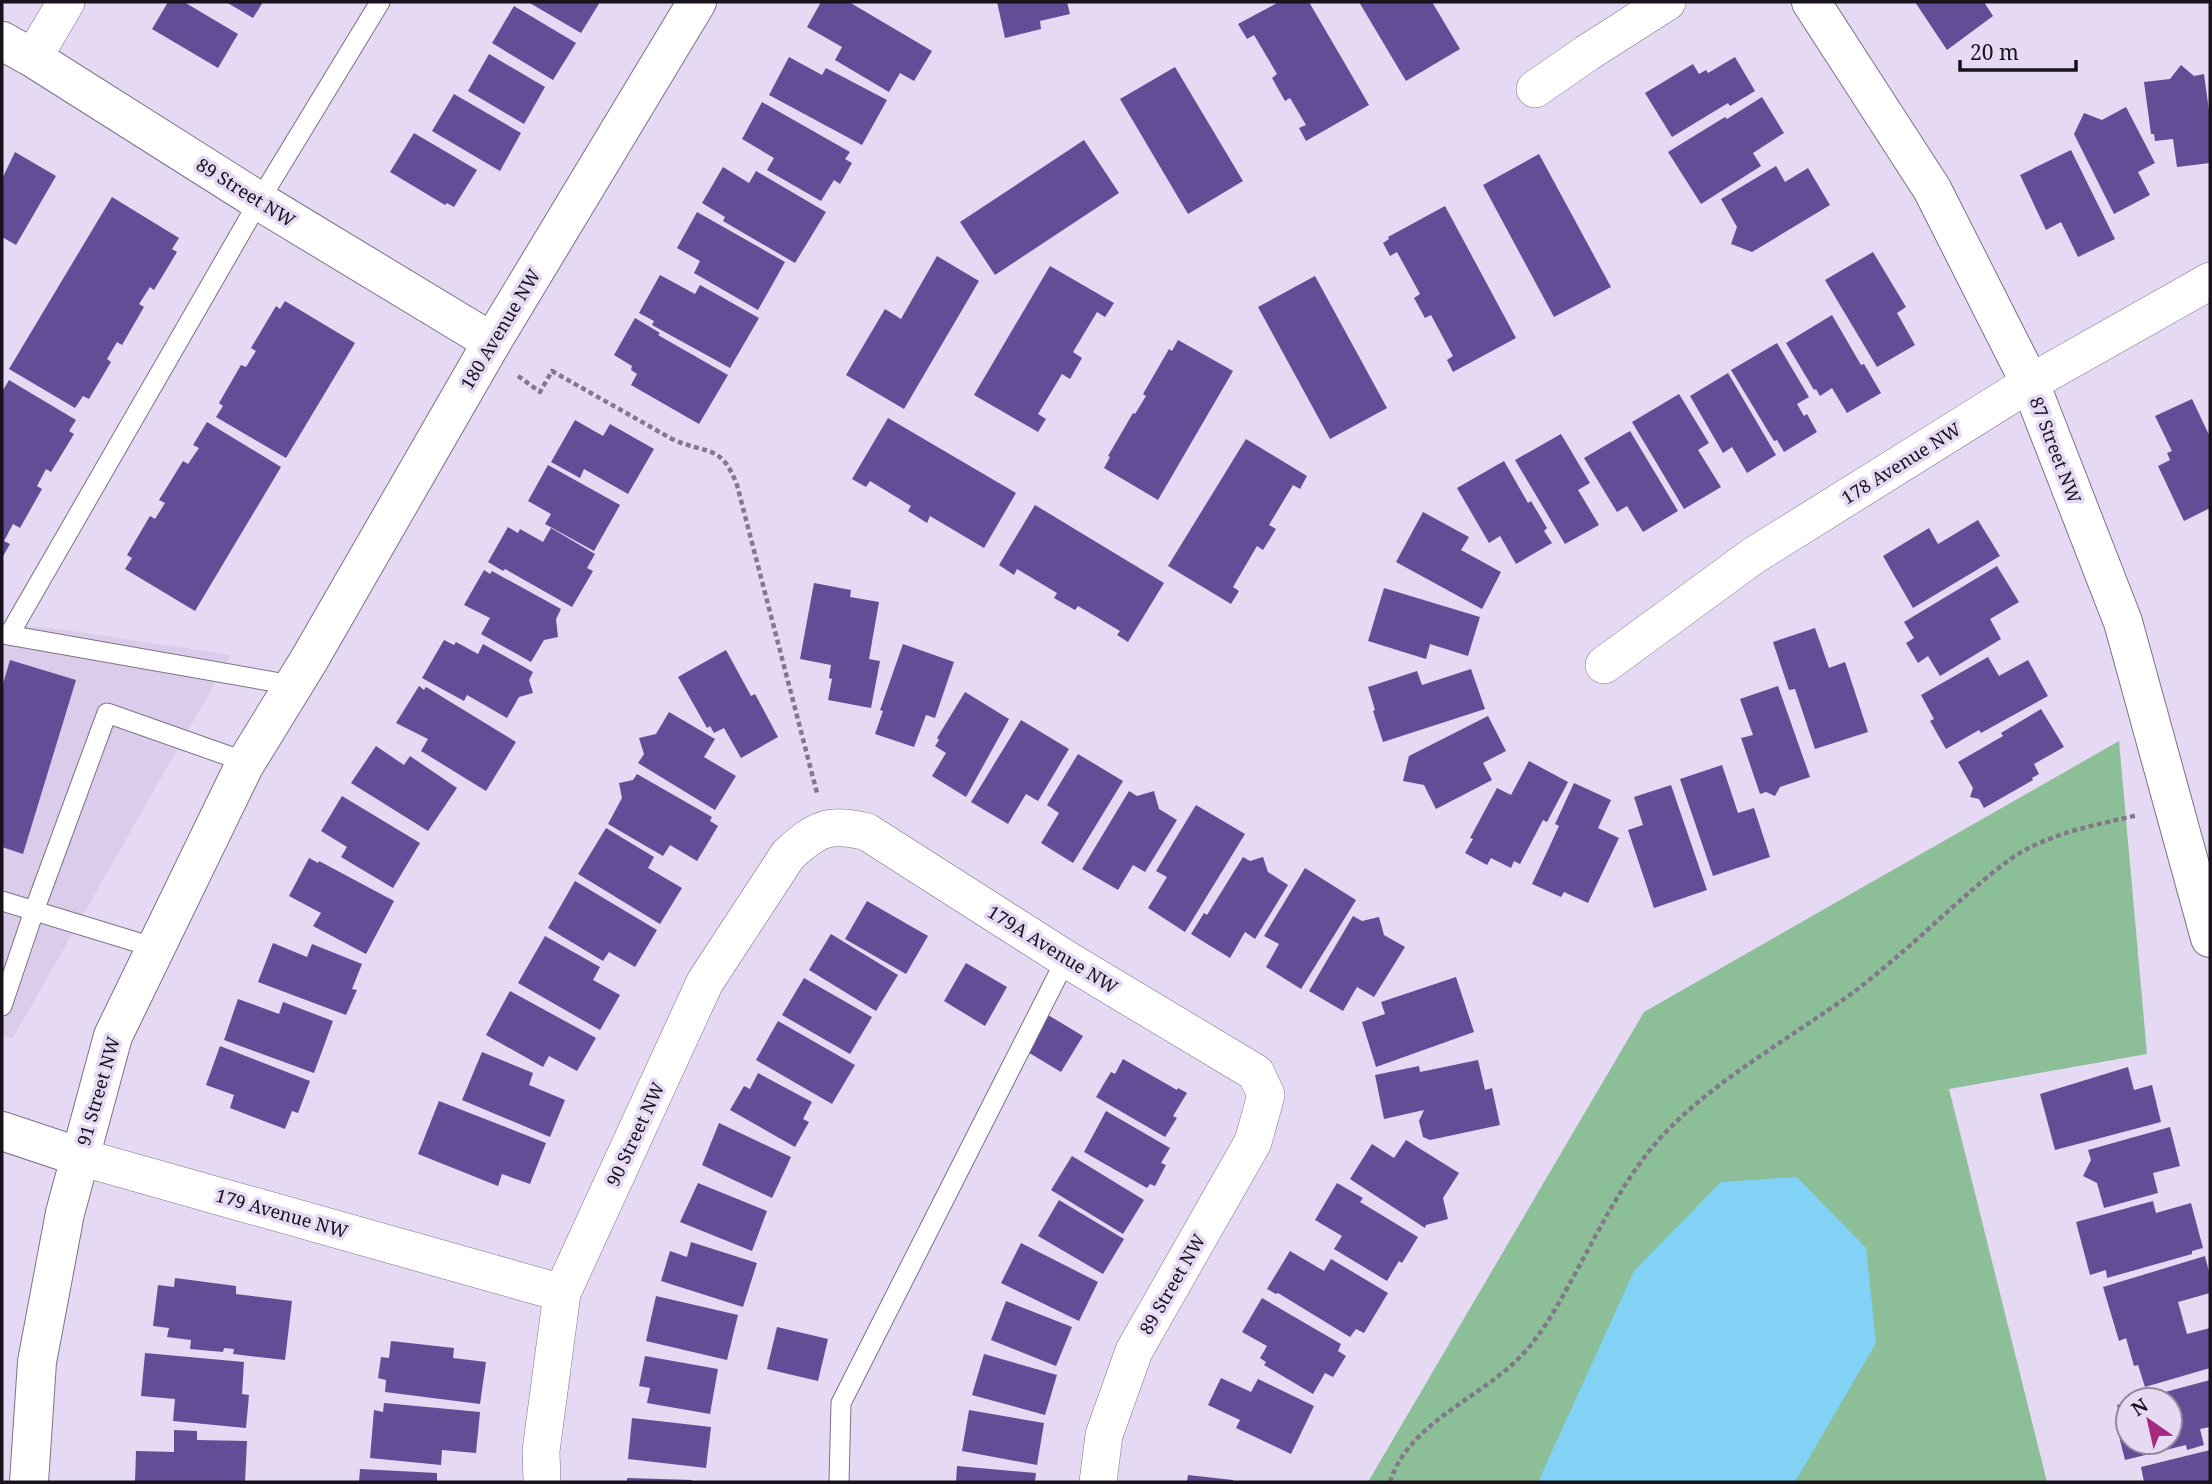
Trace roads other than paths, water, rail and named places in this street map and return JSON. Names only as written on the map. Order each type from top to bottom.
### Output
[{"type":"street","points":[[17,49],[66,2]]},
{"type":"street","name":"180 Avenue NW","points":[[300,672],[492,342],[696,2]]},
{"type":"street","points":[[1535,89],[1587,52],[1667,2]]},
{"type":"street","name":"87 Street NW","points":[[1811,2],[1932,189],[2031,383],[2123,622],[2210,938]]},
{"type":"street","name":"89 Street NW","points":[[17,49],[259,201],[492,342]]},
{"type":"street","name":"178 Avenue NW","points":[[1604,665],[1753,556],[2031,383],[2210,281]]},
{"type":"street","name":"91 Street NW","points":[[29,1482],[37,1362],[65,1213],[113,1036],[246,762],[300,672]]},
{"type":"street","name":"179A Avenue NW","points":[[825,828],[849,827],[867,832],[1066,959],[1256,1073],[1266,1094]]},
{"type":"street","name":"90 Street NW","points":[[542,1482],[541,1451],[562,1293],[705,982],[788,855],[804,840],[825,828]]},
{"type":"street","name":"89 Street NW","points":[[1098,1482],[1104,1435],[1134,1351],[1253,1142],[1266,1094]]},
{"type":"street","name":"179 Avenue NW","points":[[2,1130],[80,1157],[562,1293]]},
{"type":"lane","points":[[300,672],[5,635],[259,201],[380,2]]},
{"type":"lane","points":[[2,1006],[107,713],[246,762]]},
{"type":"lane","points":[[2,901],[156,948]]},
{"type":"lane","points":[[839,1482],[841,1403],[1066,959]]},
{"type":"water","points":[[1797,1177],[1866,1248],[1876,1343],[1795,1482],[1538,1482],[1634,1271],[1721,1182]]}]
